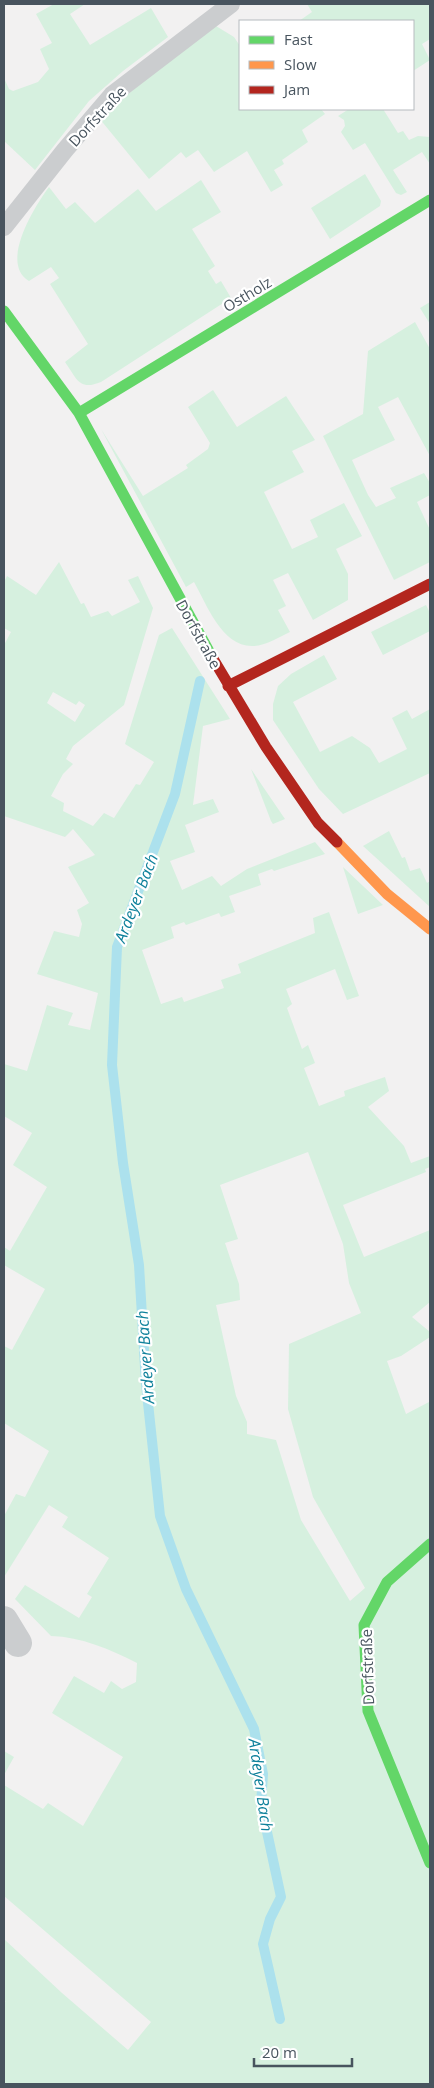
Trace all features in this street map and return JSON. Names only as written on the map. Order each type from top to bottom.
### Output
[{"type":"street","name":"Ostholz","points":[[78,413],[430,200]]},
{"type":"street","name":"Dorfstraße","points":[[4,311],[78,413],[228,686],[266,747],[318,822],[386,894],[430,930]]},
{"type":"street","points":[[228,686],[430,584]]},
{"type":"street","name":"Dorfstraße","points":[[430,1544],[387,1582],[364,1624],[368,1711],[430,1863]]},
{"type":"street","points":[[4,1620],[18,1643]]},
{"type":"lane","name":"Dorfstraße","points":[[4,228],[65,150],[112,95],[231,4]]},
{"type":"green space","points":[[54,4],[85,4],[70,14],[90,45],[151,8],[168,37],[123,71],[89,101],[35,170],[4,141],[4,78],[9,89],[13,91],[38,82],[49,69],[40,49],[52,43],[36,14]]},
{"type":"green space","points":[[307,4],[430,4],[430,39],[422,44],[430,60],[414,70],[414,20],[300,20],[312,12]]},
{"type":"green space","points":[[216,26],[234,37],[239,44],[239,110],[322,110],[325,114],[302,130],[308,142],[282,160],[284,164],[274,170],[283,185],[271,192],[247,151],[214,172],[198,150],[186,158],[181,152],[149,179],[99,118],[151,75]]},
{"type":"green space","points":[[347,110],[384,110],[398,133],[403,131],[409,140],[418,136],[430,137],[430,164],[422,152],[393,170],[407,192],[401,195],[396,193],[365,143],[353,150],[341,132],[345,126],[344,120],[338,116]]},
{"type":"green space","points":[[365,174],[381,201],[380,206],[330,239],[311,208]]},
{"type":"green space","points":[[201,180],[221,212],[192,229],[215,266],[208,271],[216,284],[221,281],[231,298],[101,382],[88,385],[79,382],[65,362],[88,344],[50,284],[59,278],[51,267],[29,281],[21,273],[18,262],[18,250],[22,236],[35,209],[49,187],[66,209],[75,202],[95,223],[138,189],[156,211]]},
{"type":"green space","points":[[430,302],[430,324],[420,308]]},
{"type":"green space","points":[[415,322],[430,349],[430,456],[398,397],[378,407],[395,440],[352,460],[368,495],[376,507],[396,498],[390,488],[424,473],[430,483],[430,495],[417,502],[430,530],[430,562],[394,580],[323,436],[363,414],[368,351]]},
{"type":"green space","points":[[213,390],[237,427],[286,396],[315,440],[292,451],[304,472],[264,492],[292,549],[318,537],[310,520],[344,503],[362,536],[336,549],[348,574],[348,600],[313,620],[288,573],[273,580],[286,606],[278,610],[290,632],[258,646],[242,644],[233,640],[224,632],[210,613],[194,582],[186,587],[101,429],[143,496],[188,468],[186,465],[208,449],[210,443],[188,407]]},
{"type":"green space","points":[[59,562],[81,604],[84,603],[91,617],[108,611],[112,616],[140,602],[128,580],[138,576],[153,608],[124,705],[73,746],[66,759],[73,764],[63,774],[51,796],[64,803],[63,811],[93,826],[104,813],[114,818],[136,784],[140,785],[154,762],[125,744],[159,635],[172,628],[230,719],[203,726],[193,805],[213,799],[219,812],[185,825],[195,852],[170,861],[182,890],[212,876],[221,886],[247,869],[315,842],[325,854],[274,871],[272,869],[258,874],[261,885],[229,896],[235,912],[221,917],[219,913],[186,925],[184,922],[171,927],[174,938],[142,950],[161,1004],[182,997],[184,1002],[224,988],[221,980],[241,973],[238,964],[315,933],[313,918],[329,912],[359,996],[347,1000],[335,969],[286,989],[292,1004],[287,1008],[302,1049],[308,1045],[315,1063],[304,1068],[319,1106],[345,1096],[344,1091],[385,1077],[389,1091],[368,1107],[404,1146],[411,1163],[430,1156],[430,1167],[425,1169],[426,1172],[343,1205],[364,1257],[430,1230],[430,1302],[412,1317],[430,1332],[430,1337],[401,1356],[387,1361],[406,1414],[429,1402],[430,1406],[430,2084],[4,2084],[4,2001],[6,2002],[4,2000],[4,1939],[62,1993],[128,2050],[151,2022],[4,1896],[4,1785],[43,1809],[48,1803],[83,1826],[123,1757],[52,1713],[74,1676],[104,1693],[111,1681],[122,1689],[136,1682],[137,1663],[95,1645],[74,1639],[51,1636],[15,1599],[25,1585],[79,1618],[92,1597],[87,1594],[109,1558],[62,1527],[68,1517],[49,1505],[4,1577],[4,1516],[16,1494],[25,1497],[49,1451],[4,1423],[4,1346],[12,1350],[45,1289],[4,1265],[4,1247],[10,1251],[47,1187],[13,1165],[32,1133],[4,1116],[4,1064],[27,1071],[47,1005],[73,1013],[68,1025],[90,1030],[98,993],[37,974],[54,931],[79,937],[82,924],[77,910],[89,903],[68,867],[95,855],[73,829],[65,837],[4,816],[4,645],[11,632],[4,628],[4,582],[7,576],[36,595]],"holes":[[[53,692],[76,705],[79,701],[85,705],[75,722],[47,703]],[[308,1152],[343,1244],[349,1283],[361,1313],[289,1344],[288,1409],[313,1497],[365,1588],[350,1601],[301,1520],[276,1440],[247,1434],[247,1422],[236,1396],[216,1305],[240,1300],[239,1284],[225,1243],[238,1239],[220,1185]]]},
{"type":"green space","points":[[426,605],[430,613],[430,631],[383,655],[371,632]]},
{"type":"green space","points":[[324,655],[337,679],[293,702],[320,752],[352,736],[370,748],[379,763],[407,749],[392,718],[407,710],[412,719],[430,709],[430,773],[343,814],[319,789],[273,720],[273,704],[278,686],[291,674]]},
{"type":"green space","points":[[251,769],[285,819],[273,824]]},
{"type":"green space","points":[[389,831],[402,858],[405,857],[410,871],[420,868],[427,883],[430,881],[430,907],[363,846]]},
{"type":"green space","points":[[343,867],[383,905],[358,914]]},
{"type":"green space","points":[[4,1751],[14,1757],[4,1775]]},
{"type":"waterway","name":"Ardeyer Bach","points":[[200,681],[175,794],[117,947],[112,1065],[123,1163],[139,1265],[146,1384],[160,1516],[186,1589],[254,1729],[263,1774],[261,1804],[281,1897],[270,1919],[263,1944],[280,2019]]},
{"type":"traffic: fast","points":[[79,413],[430,200]]},
{"type":"traffic: fast","points":[[4,311],[79,413],[212,657]]},
{"type":"traffic: fast","points":[[430,1544],[387,1582],[364,1625],[368,1711],[430,1863]]},
{"type":"traffic: slow","points":[[337,842],[387,894],[430,929]]},
{"type":"traffic: jam","points":[[228,686],[430,584]]},
{"type":"traffic: jam","points":[[212,657],[266,747],[318,823],[337,842]]}]
